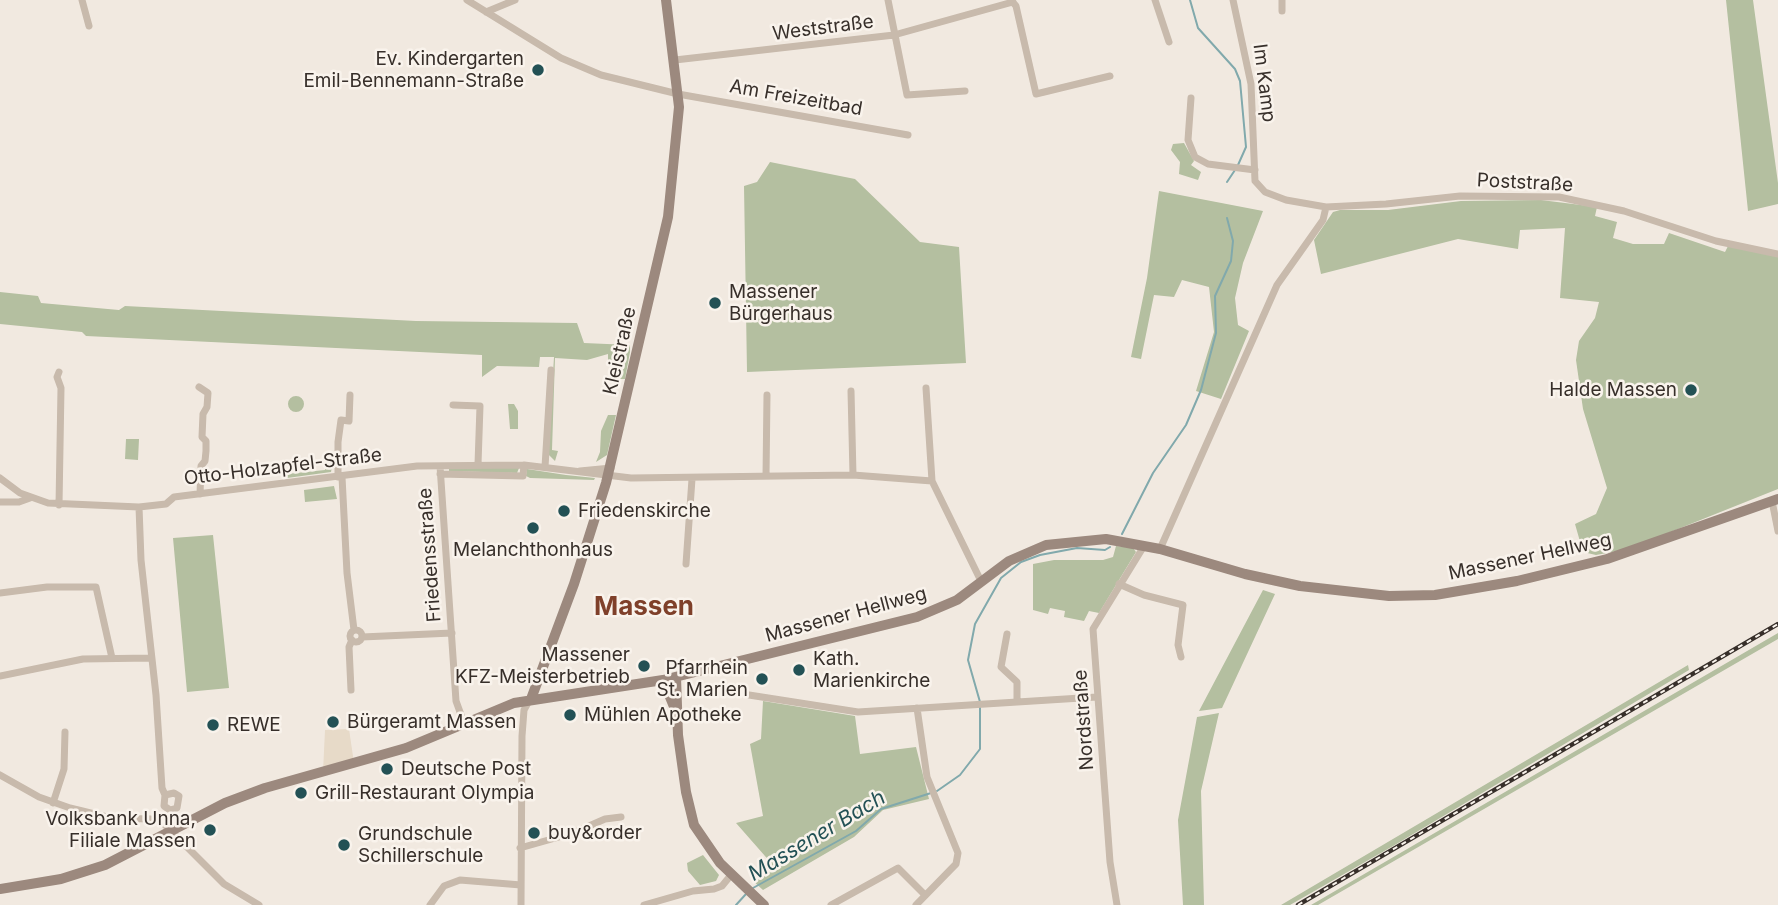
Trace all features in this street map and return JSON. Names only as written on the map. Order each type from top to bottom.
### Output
[{"type":"main road","name":"Kleistraße","points":[[531,699],[574,584],[609,472],[668,217],[679,128],[675,60],[666,0]]},
{"type":"main road","name":"Massener Hellweg","points":[[0,889],[61,879],[105,865],[200,814],[265,788],[406,748],[464,723],[531,699],[611,690],[663,680],[930,612],[967,594],[1022,554],[1046,545],[1097,539],[1144,545],[1245,574],[1300,586],[1389,596],[1435,594],[1517,581],[1607,559],[1775,500]]},
{"type":"main road","points":[[676,677],[675,709],[690,813],[701,839],[731,875],[764,905]]},
{"type":"main road","points":[[663,680],[675,709]]},
{"type":"street","points":[[82,0],[89,26]]},
{"type":"street","name":"Am Freizeitbad","points":[[467,0],[571,62],[601,75],[678,94],[908,135]]},
{"type":"street","points":[[486,12],[515,0]]},
{"type":"street","points":[[888,0],[907,95],[965,91]]},
{"type":"street","points":[[1155,0],[1170,41]]},
{"type":"street","name":"Im Kamp","points":[[1233,0],[1251,84],[1255,170],[1259,189]]},
{"type":"street","points":[[1282,0],[1283,11]]},
{"type":"street","points":[[1012,1],[1036,94],[1110,76]]},
{"type":"street","name":"Weststraße","points":[[675,60],[894,36],[1012,1]]},
{"type":"street","points":[[1191,98],[1188,140],[1191,153],[1203,162],[1255,170]]},
{"type":"street","name":"Poststraße","points":[[1259,189],[1286,200],[1326,207],[1460,196],[1544,196],[1624,211],[1716,241],[1778,254]]},
{"type":"street","points":[[1160,549],[1277,285],[1324,220],[1326,207]]},
{"type":"street","points":[[545,467],[551,370]]},
{"type":"street","points":[[59,505],[61,387],[57,377],[60,372]]},
{"type":"street","points":[[199,387],[208,393],[207,407],[203,414],[202,437],[206,442],[206,451],[205,461],[201,466],[200,494]]},
{"type":"street","points":[[926,388],[932,481],[979,577]]},
{"type":"street","points":[[851,391],[853,475]]},
{"type":"street","points":[[350,395],[349,421],[341,420],[338,442],[347,573],[355,630]]},
{"type":"street","points":[[766,476],[767,395]]},
{"type":"street","points":[[453,405],[480,407],[478,464]]},
{"type":"street","name":"Otto-Holzapfel-Straße","points":[[0,478],[30,498],[59,505],[139,507],[166,504],[174,497],[417,466],[440,470],[478,464],[524,465],[692,479],[853,475],[932,481]]},
{"type":"street","name":"Friedensstraße","points":[[464,723],[456,701],[440,470],[523,476],[524,465]]},
{"type":"street","points":[[686,564],[692,479]]},
{"type":"street","points":[[0,502],[19,502],[30,498]]},
{"type":"street","points":[[1775,500],[1778,531]]},
{"type":"street","points":[[139,507],[141,560],[161,777],[165,795]]},
{"type":"street","name":"Nordstraße","points":[[1117,905],[1110,862],[1093,629],[1144,545]]},
{"type":"street","points":[[1119,584],[1144,595],[1183,605],[1178,645],[1181,657]]},
{"type":"street","points":[[0,593],[47,587],[96,587],[112,658]]},
{"type":"street","points":[[355,630],[360,631],[362,637]]},
{"type":"street","points":[[351,690],[349,647],[352,640],[349,635],[355,630]]},
{"type":"street","name":"Friedensstraße","points":[[352,640],[357,642],[362,637],[452,633]]},
{"type":"street","points":[[1007,634],[1001,667],[1017,682],[1017,702]]},
{"type":"street","points":[[0,676],[52,663],[152,658]]},
{"type":"street","points":[[749,695],[858,712],[1097,697]]},
{"type":"street","points":[[521,905],[522,736],[524,710],[531,699]]},
{"type":"street","points":[[916,905],[958,859],[930,789],[917,708]]},
{"type":"street","points":[[53,803],[64,769],[65,732]]},
{"type":"street","points":[[0,775],[53,803],[111,818],[158,820],[172,830],[191,854],[224,884],[258,905]]},
{"type":"street","points":[[520,848],[573,833],[605,819],[621,817]]},
{"type":"street","points":[[831,905],[898,868],[925,895]]},
{"type":"street","points":[[644,905],[691,891],[722,886],[731,875]]},
{"type":"street","points":[[429,905],[444,886],[460,880],[521,885]]},
{"type":"green space","points":[[1726,0],[1753,0],[1778,183],[1778,204],[1748,211]]},
{"type":"green space","points":[[1184,143],[1194,161],[1191,165],[1201,172],[1198,180],[1179,174],[1180,162],[1171,150],[1173,144]]},
{"type":"green space","points":[[770,162],[855,179],[920,242],[959,247],[966,363],[747,372],[744,186],[757,182]]},
{"type":"green space","points":[[1159,191],[1263,211],[1243,263],[1235,298],[1238,325],[1249,331],[1221,399],[1196,391],[1214,332],[1209,287],[1182,280],[1174,297],[1154,295],[1141,359],[1131,357],[1147,278]]},
{"type":"green space","points":[[1541,200],[1597,207],[1595,216],[1617,222],[1613,238],[1633,244],[1664,244],[1669,233],[1725,252],[1728,246],[1778,256],[1778,489],[1628,549],[1596,555],[1583,552],[1575,524],[1596,514],[1607,488],[1583,409],[1576,360],[1579,341],[1595,318],[1599,302],[1560,298],[1565,228],[1520,230],[1518,249],[1458,239],[1321,274],[1314,240],[1333,212],[1388,210],[1461,201]]},
{"type":"green space","points":[[0,292],[38,296],[41,303],[119,310],[125,306],[416,321],[577,323],[584,343],[630,345],[630,352],[625,379],[614,379],[615,362],[608,361],[608,354],[587,360],[555,358],[552,450],[558,451],[555,461],[548,454],[554,357],[540,357],[539,367],[497,366],[482,377],[482,355],[86,336],[82,332],[0,324]]},
{"type":"green space","points":[[293,396],[299,396],[304,404],[302,410],[293,412],[288,407],[288,401]]},
{"type":"green space","points":[[508,404],[514,404],[518,411],[518,429],[510,429]]},
{"type":"green space","points":[[608,415],[616,415],[607,455],[596,462],[600,452],[601,431]]},
{"type":"green space","points":[[126,439],[139,439],[138,460],[125,459]]},
{"type":"green space","points":[[326,455],[334,456],[331,472],[287,478],[287,474],[325,470]]},
{"type":"green space","points":[[449,468],[519,468],[517,473],[449,471]]},
{"type":"green space","points":[[527,469],[595,478],[530,478],[526,476]]},
{"type":"green space","points":[[334,486],[337,499],[305,502],[304,490]]},
{"type":"green space","points":[[213,535],[229,688],[187,692],[173,538]]},
{"type":"green space","points":[[1116,546],[1133,548],[1136,552],[1099,613],[1089,611],[1084,621],[1064,617],[1065,611],[1050,608],[1048,614],[1033,610],[1033,564],[1054,560],[1103,560],[1113,557]]},
{"type":"green space","points":[[1263,590],[1275,594],[1222,708],[1199,711]]},
{"type":"green space","points":[[1778,633],[1778,639],[1318,905],[1311,905]]},
{"type":"green space","points":[[1688,665],[1689,670],[1393,846],[1290,905],[1281,905]]},
{"type":"green space","points":[[763,701],[855,716],[860,754],[916,747],[929,799],[883,810],[854,837],[763,890],[752,880],[772,864],[736,823],[763,816],[750,744],[761,739]]},
{"type":"green space","points":[[1219,713],[1201,791],[1204,905],[1183,905],[1178,820],[1197,717]]},
{"type":"green space","points":[[703,855],[719,875],[716,881],[700,885],[688,871],[687,863]]},
{"type":"shaded area","points":[[349,729],[354,763],[323,772],[325,730]]},
{"type":"waterway","name":"Massener Bach","points":[[1190,0],[1198,28],[1235,69],[1240,81],[1246,147],[1238,165]]},
{"type":"waterway","name":"Massener Bach","points":[[1227,182],[1235,170]]},
{"type":"waterway","name":"Massener Bach","points":[[1122,534],[1153,473],[1186,425],[1201,390],[1216,333],[1215,296],[1231,261],[1233,241],[1227,218]]},
{"type":"waterway","name":"Massener Bach","points":[[980,702],[968,660],[975,624],[1001,578],[1021,562],[1040,555],[1077,548],[1105,550],[1110,547]]},
{"type":"waterway","name":"Massener Bach","points":[[937,791],[960,775],[980,749],[980,707]]},
{"type":"waterway","name":"Massener Bach","points":[[753,888],[856,831],[881,809],[931,793]]},
{"type":"waterway","name":"Massener Bach","points":[[736,905],[746,894]]},
{"type":"railway","points":[[1298,905],[1778,624]]},
{"type":"place","name":"Ev. Kindergarten Emil-Bennemann-Straße","points":[[538,70]]},
{"type":"place","name":"Massener Bürgerhaus","points":[[715,303]]},
{"type":"place","name":"Halde Massen","points":[[1691,390]]},
{"type":"place","name":"Friedenskirche","points":[[564,511]]},
{"type":"place","name":"Melanchthonhaus","points":[[533,528]]},
{"type":"place","name":"Massener KFZ-Meisterbetrieb","points":[[644,666]]},
{"type":"place","name":"Kath. Marienkirche","points":[[799,670]]},
{"type":"place","name":"Pfarrhein St. Marien","points":[[762,679]]},
{"type":"place","name":"Mühlen Apotheke","points":[[570,715]]},
{"type":"place","name":"Bürgeramt Massen","points":[[333,722]]},
{"type":"place","name":"REWE","points":[[213,725]]},
{"type":"place","name":"Deutsche Post","points":[[387,769]]},
{"type":"place","name":"Grill-Restaurant Olympia","points":[[301,793]]},
{"type":"place","name":"Volksbank Unna, Filiale Massen","points":[[210,830]]},
{"type":"place","name":"buy&order","points":[[534,833]]},
{"type":"place","name":"Grundschule Schillerschule","points":[[344,845]]},
{"type":"district","name":"Massen","points":[[644,607]]}]
